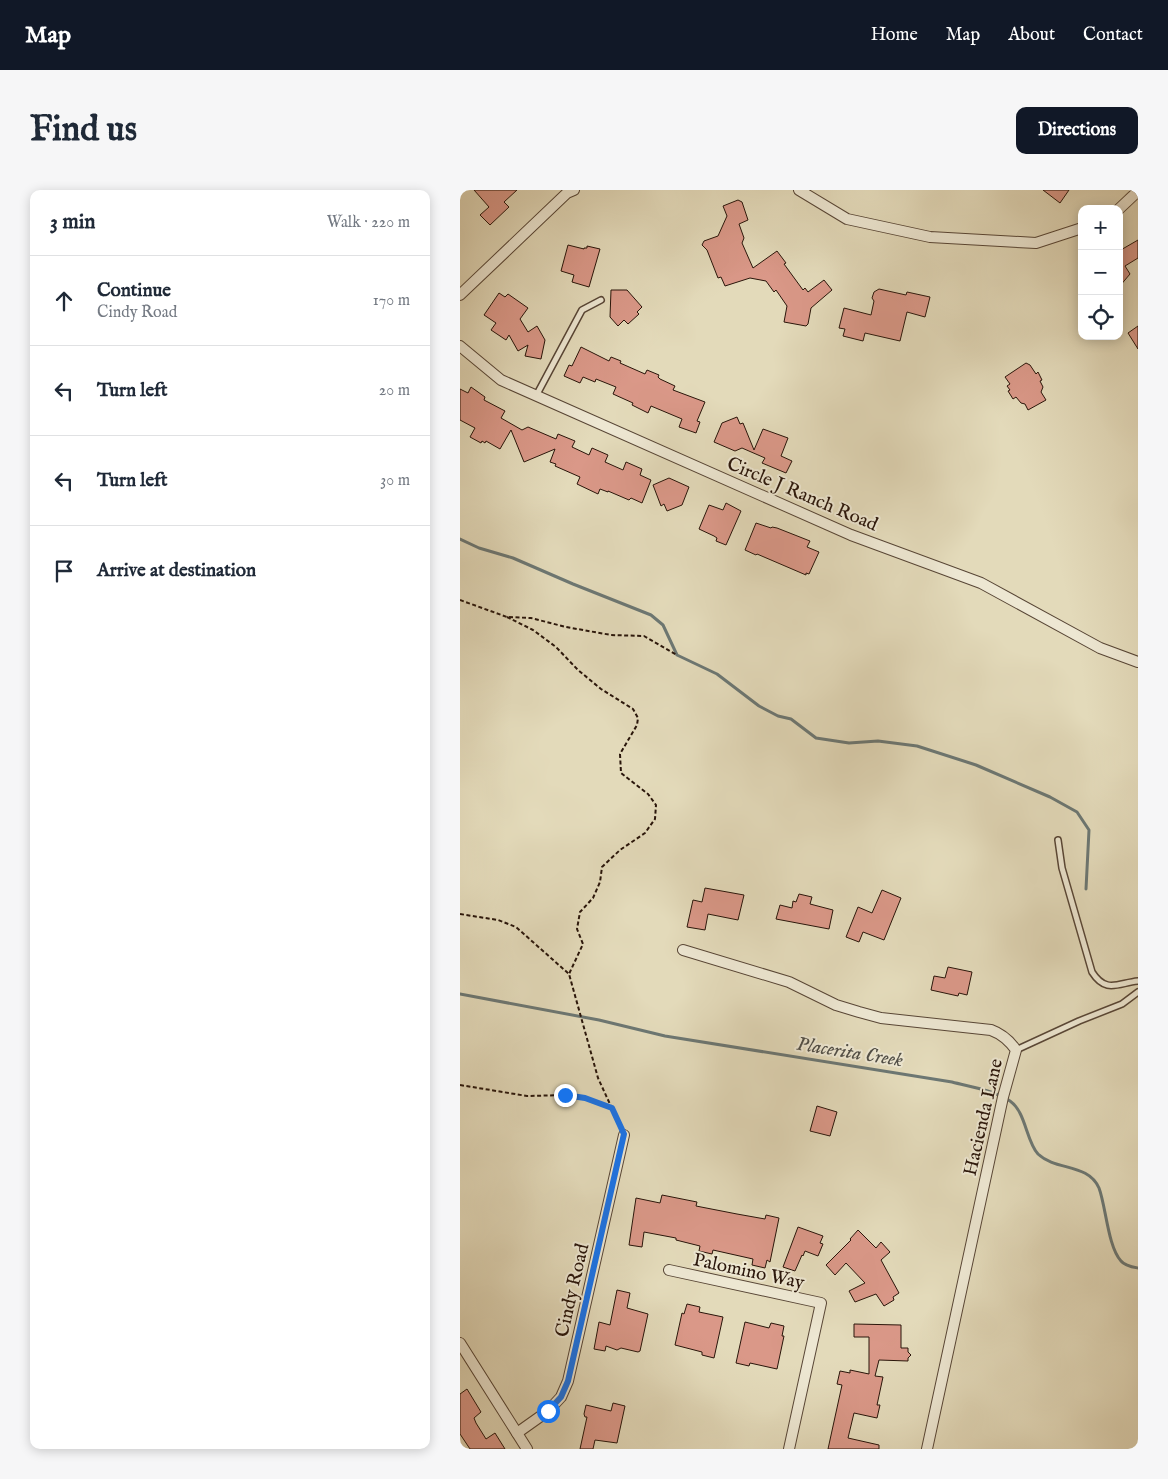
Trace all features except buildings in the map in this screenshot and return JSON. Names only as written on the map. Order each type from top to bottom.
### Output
[{"type":"street","points":[[460,295],[567,193],[574,190]]},
{"type":"street","points":[[799,190],[847,219],[930,237],[1036,243],[1078,229]]},
{"type":"street","points":[[1123,205],[1138,191]]},
{"type":"street","name":"Circle J Ranch Road","points":[[460,346],[501,380],[851,535],[981,584],[1100,648],[1138,662]]},
{"type":"street","name":"Hacienda Lane","points":[[684,950],[790,982],[836,1005],[874,1016],[991,1030],[1001,1034],[1010,1041],[1016,1050],[1003,1097],[927,1449]]},
{"type":"street","name":"Cindy Road","points":[[517,1433],[548,1411],[561,1397],[568,1381],[624,1134]]},
{"type":"street","name":"Palomino Way","points":[[669,1270],[820,1304],[789,1449]]},
{"type":"street","points":[[460,1343],[528,1449]]},
{"type":"lane","points":[[536,396],[582,310],[601,300]]},
{"type":"lane","points":[[1058,840],[1062,868],[1092,972],[1096,978],[1106,985],[1118,986],[1138,981]]},
{"type":"lane","points":[[1016,1050],[1079,1021],[1122,1004],[1138,992]]},
{"type":"path","points":[[460,600],[507,617],[533,630],[556,646],[578,670],[633,709],[638,718],[638,725],[620,754],[621,773],[648,794],[656,805],[655,819],[645,833],[620,850],[602,867],[600,882],[593,898],[580,912],[577,930],[583,944],[569,974]]},
{"type":"path","points":[[507,617],[531,618],[566,627],[611,635],[644,636],[677,655]]},
{"type":"path","points":[[460,914],[498,920],[516,927],[569,974],[598,1078],[624,1134]]},
{"type":"path","points":[[460,1086],[527,1096],[565,1095],[578,1097],[612,1108]]},
{"type":"waterway","points":[[460,539],[479,548],[513,558],[651,615],[663,625],[677,655],[717,674],[759,706],[778,716],[791,719],[816,738],[849,743],[878,741],[917,746],[976,765],[1050,797],[1077,812],[1089,830],[1086,889]]},
{"type":"waterway","name":"Placerita Creek","points":[[460,994],[599,1020],[665,1036],[952,1082],[996,1094],[1010,1101],[1015,1106],[1023,1119],[1031,1142],[1038,1154],[1054,1163],[1080,1171],[1094,1180],[1099,1188],[1110,1237],[1117,1255],[1124,1264],[1138,1268]]},
{"type":"route","points":[[548,1411],[561,1397],[568,1381],[624,1134],[612,1108],[585,1098],[565,1095]]}]
